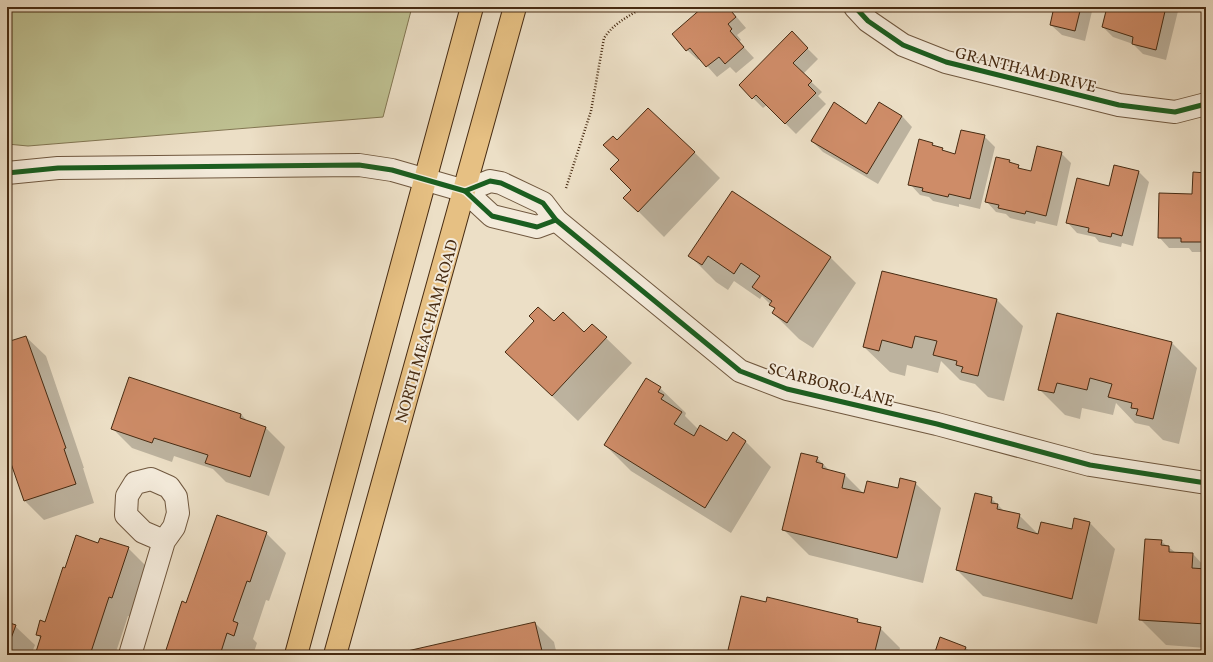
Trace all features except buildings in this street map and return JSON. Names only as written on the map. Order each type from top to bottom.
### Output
[{"type":"main road","points":[[296,655],[472,7]]},
{"type":"main road","name":"NORTH MEACHAM ROAD","points":[[335,655],[515,7]]},
{"type":"street","name":"GRANTHAM DRIVE","points":[[855,7],[868,21],[903,45],[946,62],[1119,105],[1175,112],[1206,104]]},
{"type":"street","points":[[7,173],[58,168],[359,165],[392,170],[465,191],[492,216],[537,227],[556,220]]},
{"type":"street","name":"SCARBORO LANE","points":[[465,191],[490,181],[502,183],[543,203],[556,220],[740,372],[787,389],[937,424],[1090,465],[1206,483]]},
{"type":"street","points":[[130,655],[164,541]]},
{"type":"path","points":[[566,188],[591,111],[604,38],[610,28],[644,7]]},
{"type":"green space","points":[[7,7],[412,7],[383,117],[28,146],[7,144]]},
{"type":"cycle path","points":[[855,7],[868,21],[903,45],[946,62],[1119,105],[1175,112],[1206,104]]},
{"type":"cycle path","points":[[7,173],[58,168],[359,165],[392,170],[465,191],[492,216],[537,227],[556,220]]},
{"type":"cycle path","points":[[465,191],[490,181],[501,183],[543,203],[556,220],[740,371],[787,389],[937,424],[1090,465],[1206,483]]}]
